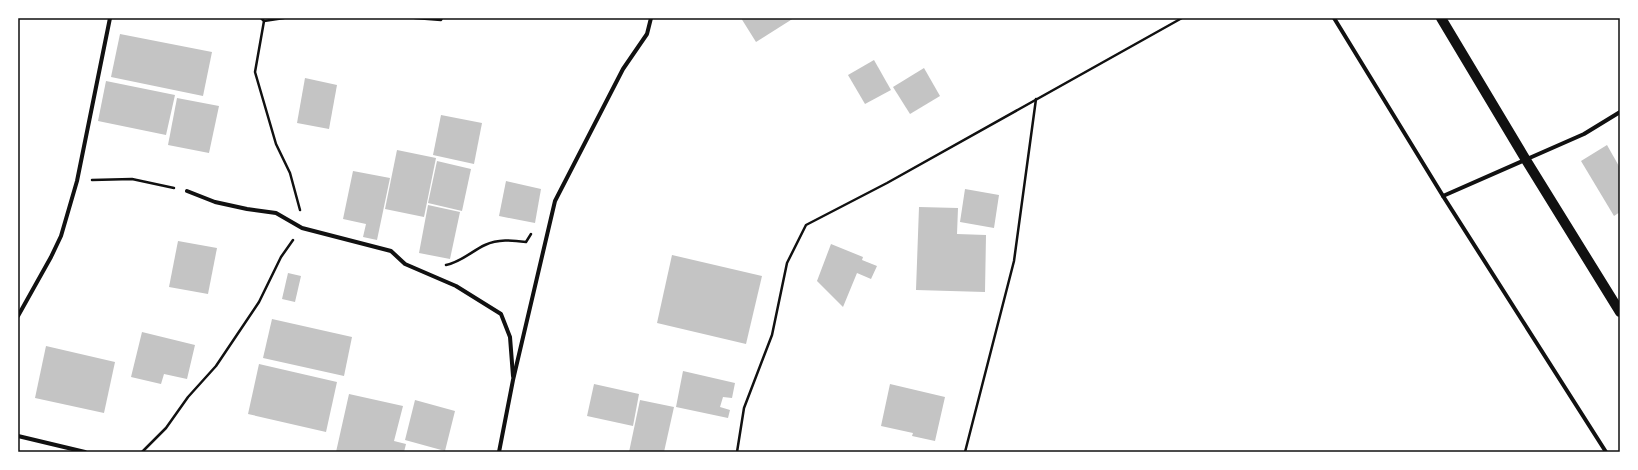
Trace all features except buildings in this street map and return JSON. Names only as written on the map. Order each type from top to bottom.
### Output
[{"type":"main road","points":[[1441,18],[1526,160],[1620,312]]},
{"type":"street","points":[[18,316],[61,236],[77,180],[110,18]]},
{"type":"street","points":[[499,452],[513,380],[555,201],[623,69],[647,34],[651,18]]},
{"type":"street","points":[[1334,18],[1443,196],[1606,452]]},
{"type":"street","points":[[1443,196],[1584,134],[1620,112]]},
{"type":"street","points":[[187,191],[214,202],[276,213],[302,228],[391,251],[405,264],[456,286],[501,314],[510,338],[513,380]]},
{"type":"street","points":[[18,436],[85,452]]},
{"type":"path","points":[[142,452],[166,428],[188,397],[216,366],[259,302],[282,257],[302,228],[299,204],[290,174],[276,144],[255,72],[264,22],[261,18]]},
{"type":"path","points":[[264,22],[284,18]]},
{"type":"path","points":[[415,18],[441,20],[442,18]]},
{"type":"path","points":[[737,452],[744,408],[772,335],[787,263],[806,225],[887,183],[1182,18]]},
{"type":"path","points":[[964,452],[1014,261],[1036,99]]},
{"type":"path","points":[[77,180],[132,179],[187,191]]},
{"type":"path","points":[[441,266],[455,263],[486,244],[508,240],[526,242],[534,230]]}]
